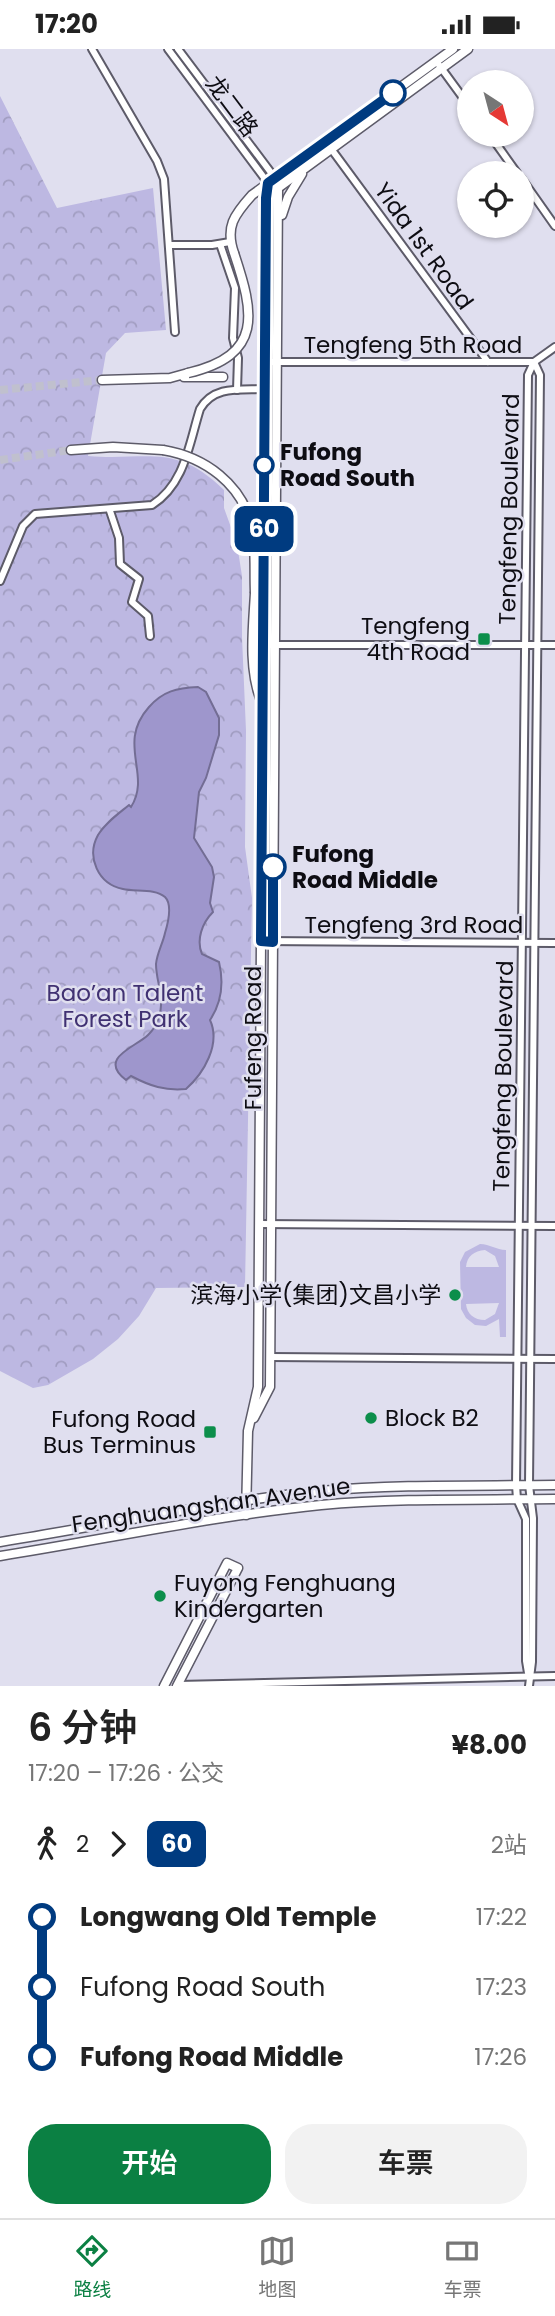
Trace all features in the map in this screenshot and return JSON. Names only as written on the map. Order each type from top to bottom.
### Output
[{"type":"main road","points":[[278,188],[332,151],[439,65],[453,49]]},
{"type":"main road","points":[[170,378],[221,362],[238,346],[246,333],[249,305],[230,242],[229,230],[248,199],[439,65],[468,49]]},
{"type":"main road","points":[[278,228],[291,191],[310,166]]},
{"type":"main road","name":"Fufeng Road","points":[[246,1515],[248,1430],[258,1387],[266,198],[271,181],[278,188],[278,228],[270,1387],[248,1430]]},
{"type":"main road","points":[[102,380],[223,377]]},
{"type":"main road","points":[[71,450],[113,447],[163,450],[210,467],[238,495],[252,528],[254,669],[257,692],[263,706]]},
{"type":"main road","points":[[262,825],[274,825]]},
{"type":"main road","name":"Fenghuangshan Avenue","points":[[0,1542],[320,1491],[373,1487],[555,1485]]},
{"type":"main road","name":"Fenghuangshan Avenue","points":[[0,1556],[246,1515],[360,1502],[555,1499]]},
{"type":"main road","points":[[164,1686],[227,1563],[238,1568],[178,1685]]},
{"type":"street","points":[[92,49],[162,171],[166,187],[175,332]]},
{"type":"street","name":"龙二路","points":[[168,49],[271,181]]},
{"type":"street","name":"龙二路","points":[[177,49],[271,181]]},
{"type":"street","points":[[439,65],[457,90]]},
{"type":"street","name":"Yida 1st Road","points":[[332,151],[488,362]]},
{"type":"street","points":[[534,196],[555,226]]},
{"type":"street","points":[[169,245],[230,242]]},
{"type":"street","points":[[220,244],[236,298],[233,338],[238,358],[237,390]]},
{"type":"street","name":"Tengfeng 5th Road","points":[[265,362],[534,362],[555,347]]},
{"type":"street","name":"Tengfeng Boulevard","points":[[529,1686],[526,1661],[526,1519],[517,1499],[516,1485],[528,375],[534,362]]},
{"type":"street","name":"Tengfeng Boulevard","points":[[529,1677],[532,1662],[533,1518],[528,1485],[540,375],[534,362]]},
{"type":"street","points":[[0,581],[23,526],[35,514],[152,505],[164,497],[177,481],[202,405],[216,393],[265,389]]},
{"type":"street","points":[[110,511],[119,538],[120,563],[139,579],[132,602],[148,616],[150,636]]},
{"type":"street","points":[[263,645],[555,645]]},
{"type":"street","name":"Tengfeng 3rd Road","points":[[261,941],[555,943]]},
{"type":"street","points":[[259,1224],[555,1226]]},
{"type":"street","points":[[270,1357],[555,1359]]},
{"type":"street","points":[[178,1685],[555,1677]]},
{"type":"green space","name":"Bao’an Talent Forest Park","points":[[0,96],[57,208],[153,188],[166,330],[125,333],[106,353],[88,456],[175,459],[207,475],[224,490],[224,508],[237,544],[242,576],[246,731],[245,847],[252,898],[245,1287],[156,1288],[139,1316],[118,1339],[93,1359],[48,1385],[33,1388],[0,1371]]},
{"type":"green space","points":[[480,1244],[506,1250],[506,1337],[500,1337],[499,1319],[486,1326],[475,1325],[466,1318],[461,1309],[460,1262],[465,1252]],"holes":[[[485,1250],[495,1256],[499,1267],[466,1267],[472,1255]],[[499,1303],[495,1314],[485,1320],[472,1316],[466,1304]]]},
{"type":"shaded area","points":[[198,687],[206,692],[219,718],[219,735],[199,792],[194,838],[212,867],[214,877],[210,903],[213,912],[203,926],[200,949],[202,954],[219,962],[222,985],[210,1020],[213,1039],[209,1058],[186,1089],[171,1089],[151,1085],[131,1076],[126,1080],[118,1072],[116,1065],[122,1054],[151,1032],[160,1014],[161,999],[156,964],[167,924],[169,905],[161,894],[123,889],[107,882],[97,868],[93,852],[101,831],[129,805],[131,807],[136,795],[138,783],[134,746],[140,721],[149,707],[165,694]]},
{"type":"tunnel","points":[[0,390],[102,380]]},
{"type":"tunnel","points":[[0,460],[71,450]]},
{"type":"bus line","name":"60","points":[[273,867],[273,942],[261,941],[268,183],[393,93]]},
{"type":"place","name":"Fufong Road South","points":[[264,465]]},
{"type":"place","name":"Tengfeng 4th Road","points":[[484,639]]},
{"type":"place","name":"Fufong Road Middle","points":[[273,867]]},
{"type":"place","name":"滨海小学(集团)文昌小学","points":[[455,1295]]},
{"type":"place","name":"Block B2","points":[[371,1418]]},
{"type":"place","name":"Fufong Road Bus Terminus","points":[[210,1432]]},
{"type":"place","name":"Fuyong Fenghuang Kindergarten","points":[[160,1596]]}]
